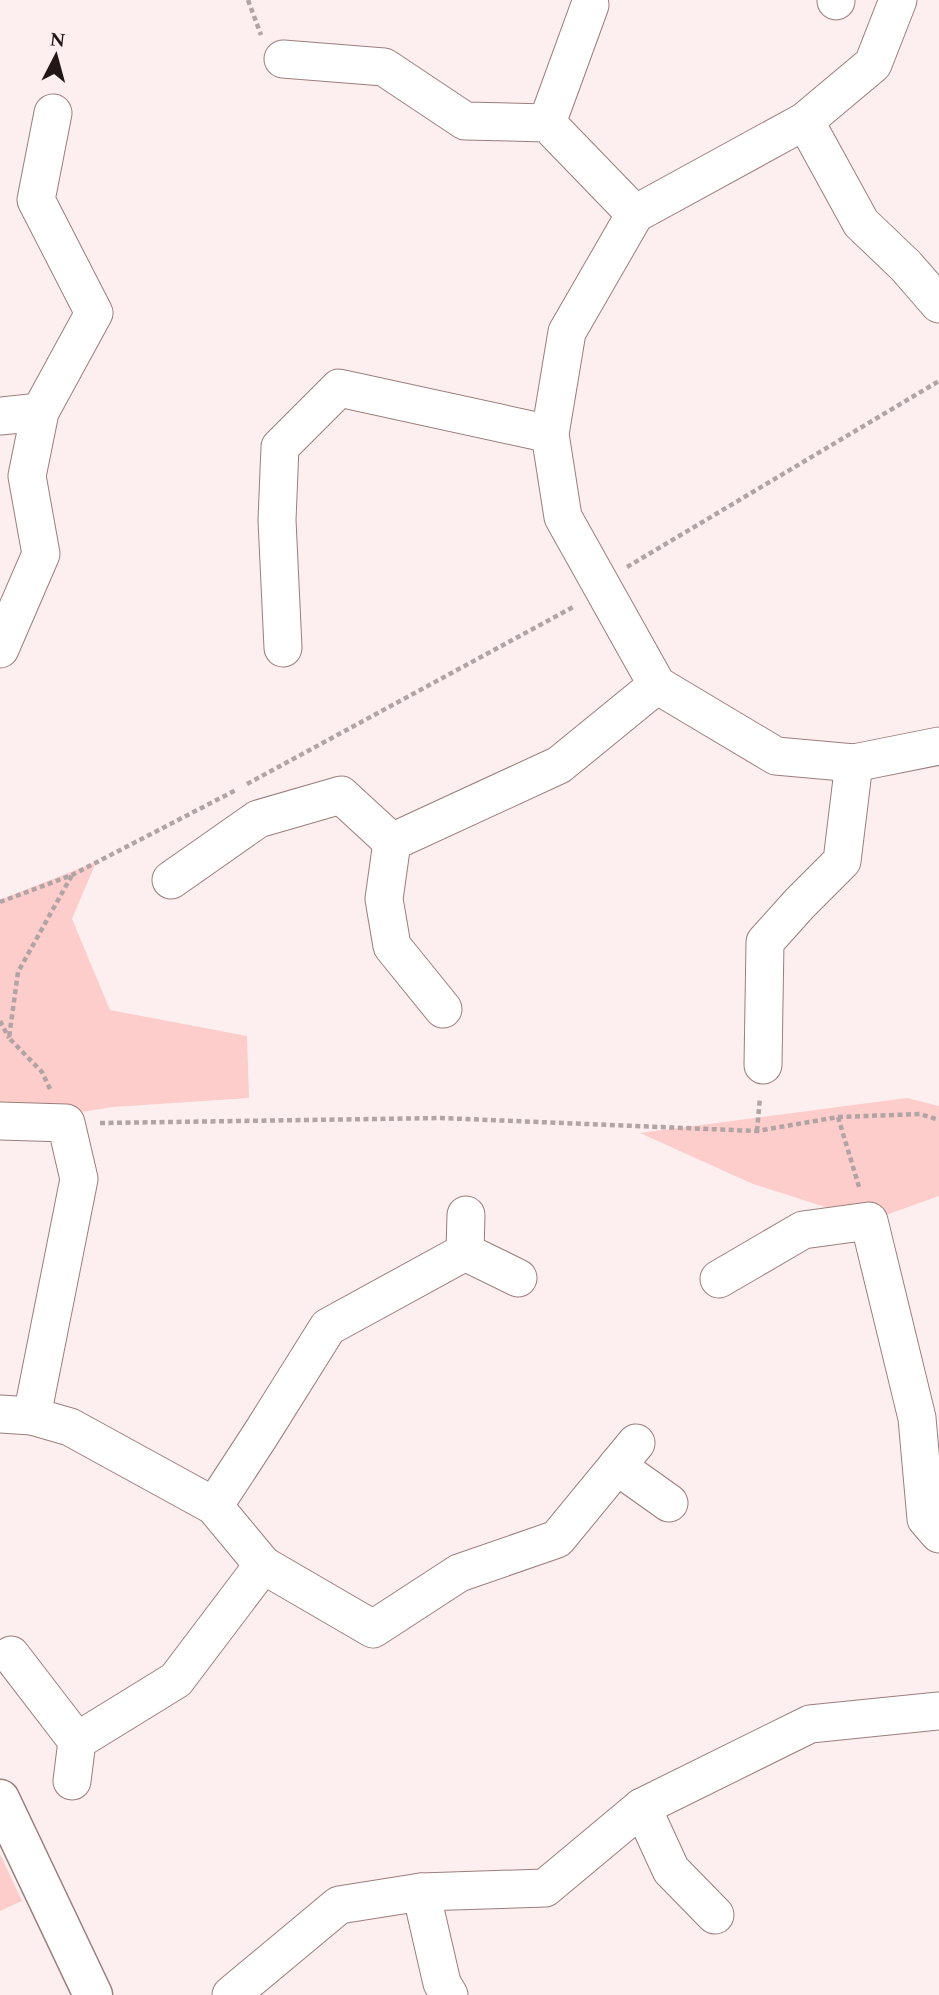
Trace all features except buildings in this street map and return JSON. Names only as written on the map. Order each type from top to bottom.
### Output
[{"type":"street","points":[[898,0],[873,64],[805,121],[635,214],[567,332],[550,434],[562,517],[657,685],[776,756],[854,763],[939,746]]},
{"type":"street","points":[[547,123],[590,5]]},
{"type":"street","points":[[283,59],[384,67],[465,121],[547,123],[635,214]]},
{"type":"street","points":[[0,649],[41,554],[27,476],[40,412],[94,313],[36,200],[52,113]]},
{"type":"street","points":[[805,121],[861,223],[906,266],[939,304]]},
{"type":"street","points":[[283,648],[277,520],[280,447],[339,388],[550,434]]},
{"type":"street","points":[[0,416],[40,412]]},
{"type":"street","points":[[392,842],[559,765],[657,685]]},
{"type":"street","points":[[763,1065],[765,942],[842,861],[854,763]]},
{"type":"street","points":[[171,880],[258,819],[341,795],[392,842]]},
{"type":"street","points":[[392,842],[384,899],[392,946],[443,1009]]},
{"type":"street","points":[[0,1121],[66,1123],[79,1180],[16,1415],[70,1427],[214,1506],[263,1565],[373,1629],[459,1573],[557,1539],[626,1454],[669,1503]]},
{"type":"street","points":[[466,1215],[466,1252]]},
{"type":"street","points":[[719,1279],[803,1230],[869,1221],[918,1418],[926,1520],[939,1534]]},
{"type":"street","points":[[214,1506],[328,1327],[466,1252]]},
{"type":"street","points":[[466,1252],[518,1278]]},
{"type":"street","points":[[76,1741],[176,1680],[263,1565]]},
{"type":"street","points":[[11,1655],[76,1741],[72,1781]]},
{"type":"street","points":[[231,1995],[339,1905],[421,1892],[544,1888],[642,1807],[810,1724],[939,1709]]},
{"type":"street","points":[[0,1799],[93,1995]]},
{"type":"street","points":[[642,1807],[671,1870],[715,1915]]},
{"type":"street","points":[[421,1892],[442,1983],[449,1995]]},
{"type":"path","points":[[0,902],[72,875],[256,779],[602,587],[939,382]]},
{"type":"path","points":[[9,1038],[18,972],[72,875]]},
{"type":"path","points":[[0,1021],[9,1038],[42,1072],[66,1123],[441,1118],[757,1131],[838,1117],[920,1114],[939,1120]]},
{"type":"path","points":[[838,1117],[869,1221]]},
{"type":"shaded area","points":[[96,862],[72,919],[110,1010],[247,1036],[249,1098],[113,1107],[0,1125],[0,900]]},
{"type":"shaded area","points":[[907,1098],[939,1106],[939,1196],[869,1221],[753,1184],[640,1133]]},
{"type":"shaded area","points":[[0,1854],[22,1901],[0,1911]]}]
